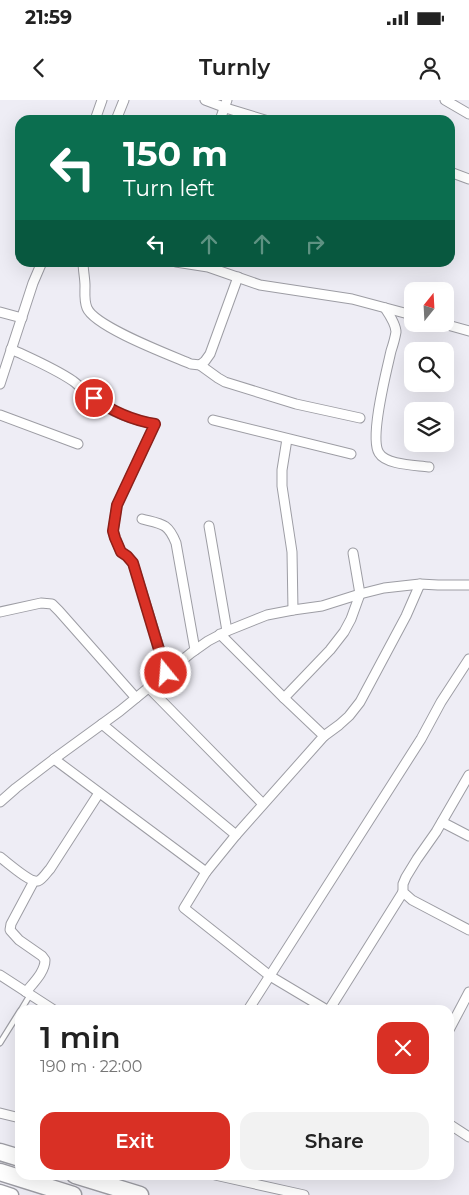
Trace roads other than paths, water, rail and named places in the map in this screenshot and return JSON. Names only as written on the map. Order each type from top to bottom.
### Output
[{"type":"highway","points":[[0,1152],[15,1156]]},
{"type":"highway","points":[[0,1172],[15,1177]]},
{"type":"highway","points":[[25,1180],[73,1195]]},
{"type":"highway","points":[[91,1180],[140,1195]]},
{"type":"street","points":[[97,115],[102,100]]},
{"type":"street","points":[[118,115],[124,100]]},
{"type":"street","points":[[205,100],[226,104],[253,115]]},
{"type":"street","points":[[445,100],[469,114]]},
{"type":"street","points":[[455,174],[469,179]]},
{"type":"street","points":[[0,384],[40,267]]},
{"type":"street","points":[[83,267],[87,310],[110,328],[191,364],[200,365],[225,382],[296,404],[360,418]]},
{"type":"street","points":[[208,267],[260,285],[352,299],[404,313]]},
{"type":"street","points":[[200,365],[206,361],[210,354],[238,277]]},
{"type":"street","points":[[386,308],[396,330],[381,400],[376,444],[379,453],[386,459],[398,463],[429,467]]},
{"type":"street","points":[[0,312],[22,318]]},
{"type":"street","points":[[454,326],[469,330]]},
{"type":"street","points":[[11,348],[70,380],[108,408],[132,419],[155,424],[117,505],[113,531],[121,552],[133,563],[166,673]]},
{"type":"street","points":[[0,415],[78,444]]},
{"type":"street","points":[[213,420],[351,454]]},
{"type":"street","points":[[288,439],[282,470],[282,486],[292,552],[293,610]]},
{"type":"street","points":[[142,519],[165,526],[172,534],[176,544],[195,650]]},
{"type":"street","points":[[209,526],[224,632],[284,698],[324,736]]},
{"type":"street","points":[[284,698],[330,650],[344,632],[360,594],[354,553]]},
{"type":"street","points":[[319,1005],[270,976],[184,908],[206,872],[236,835],[324,736],[349,716],[360,702],[406,616],[420,584]]},
{"type":"street","points":[[0,802],[136,698],[195,650],[224,632],[268,615],[322,606],[384,588],[420,584],[469,586]]},
{"type":"street","points":[[0,612],[41,603],[52,604],[136,698]]},
{"type":"street","points":[[251,1005],[469,660]]},
{"type":"street","points":[[148,688],[264,804]]},
{"type":"street","points":[[102,724],[236,835]]},
{"type":"street","points":[[54,759],[206,872]]},
{"type":"street","points":[[331,1005],[403,892],[403,884],[406,877],[442,822],[469,775]]},
{"type":"street","points":[[28,994],[45,966],[45,960],[19,940],[10,930],[10,924],[34,881],[44,878],[99,794]]},
{"type":"street","points":[[442,822],[469,836]]},
{"type":"street","points":[[0,856],[34,881]]},
{"type":"street","points":[[403,892],[412,900],[469,930]]},
{"type":"street","points":[[0,975],[46,1005]]},
{"type":"street","points":[[454,1020],[469,992]]},
{"type":"street","points":[[0,1113],[15,1117]]},
{"type":"street","points":[[454,1127],[469,1137]]},
{"type":"street","points":[[237,1180],[304,1195]]},
{"type":"street","points":[[0,1192],[12,1195]]},
{"type":"lane","points":[[23,1005],[28,994]]},
{"type":"lane","points":[[0,1043],[15,1019]]}]
